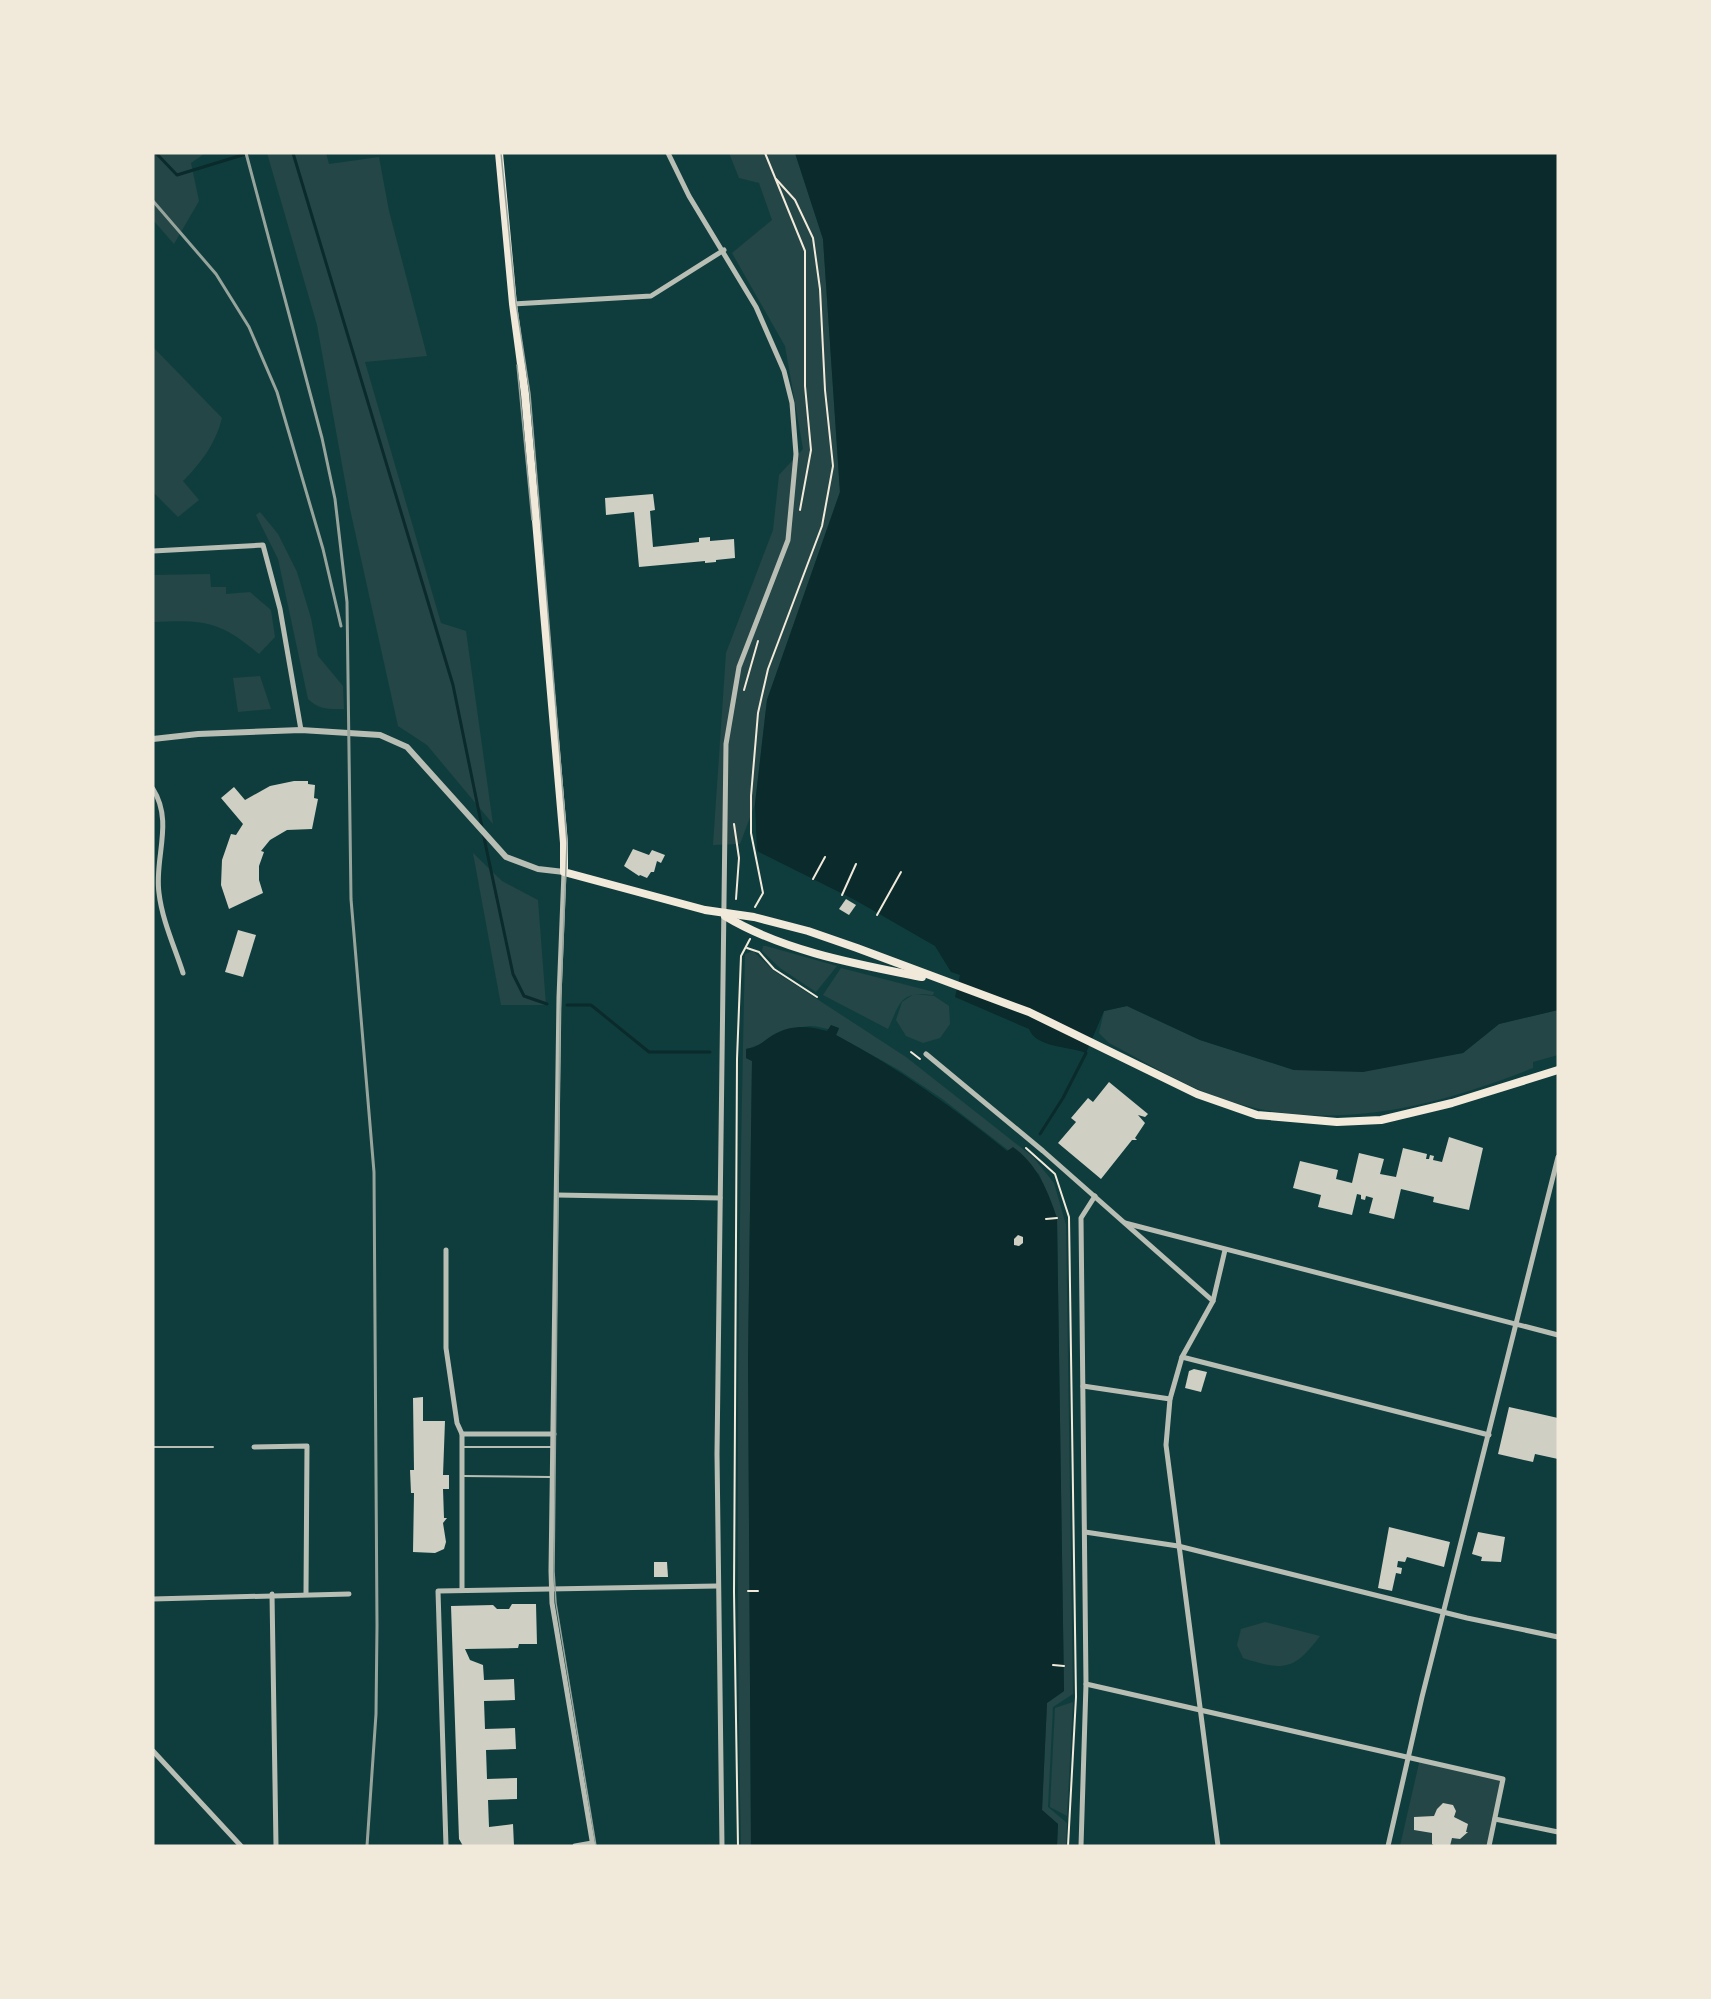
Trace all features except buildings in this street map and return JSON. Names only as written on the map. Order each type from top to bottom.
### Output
[{"type":"main road","points":[[499,153],[513,304],[525,394],[564,843],[564,872],[723,914],[754,917],[808,931],[1029,1012],[1093,1041],[1197,1094],[1257,1115],[1337,1122],[1381,1120],[1452,1102],[1558,1070]]},
{"type":"main road","points":[[723,914],[752,932],[858,965],[941,980]]},
{"type":"street","points":[[668,153],[689,196],[724,250],[756,307],[784,371],[792,403],[796,454],[788,540],[739,667],[728,733],[724,829],[726,878],[723,914],[717,1586],[722,1846]]},
{"type":"street","points":[[513,304],[651,296],[724,250]]},
{"type":"street","points":[[153,551],[263,545],[280,609],[301,730]]},
{"type":"street","points":[[153,739],[198,734],[301,730],[380,735],[408,747],[506,857],[538,869],[564,872],[559,997],[552,1589],[592,1845],[575,1846]]},
{"type":"street","points":[[153,789],[162,811],[159,893],[183,973]]},
{"type":"street","points":[[926,1054],[1095,1196],[1213,1301]]},
{"type":"street","points":[[1388,1846],[1443,1612],[1558,1157]]},
{"type":"street","points":[[557,1195],[720,1198]]},
{"type":"street","points":[[1081,1846],[1086,1684],[1081,1218],[1095,1196]]},
{"type":"street","points":[[1125,1223],[1558,1335]]},
{"type":"street","points":[[446,1250],[446,1348],[458,1424],[462,1434],[462,1590]]},
{"type":"street","points":[[1218,1846],[1166,1445],[1170,1399],[1182,1357],[1213,1301],[1225,1250]]},
{"type":"street","points":[[1182,1357],[1489,1435]]},
{"type":"street","points":[[1083,1386],[1170,1399]]},
{"type":"street","points":[[462,1434],[554,1434]]},
{"type":"street","points":[[254,1447],[307,1446],[306,1594]]},
{"type":"street","points":[[1085,1532],[1178,1546],[1443,1612],[1558,1637]]},
{"type":"street","points":[[446,1846],[438,1591],[717,1586]]},
{"type":"street","points":[[153,1599],[273,1594],[349,1594]]},
{"type":"street","points":[[273,1594],[276,1846]]},
{"type":"street","points":[[1086,1684],[1503,1779],[1489,1846]]},
{"type":"street","points":[[153,1751],[241,1846]]},
{"type":"street","points":[[1495,1819],[1558,1832]]},
{"type":"lane","points":[[153,1448],[213,1447]]},
{"type":"lane","points":[[462,1447],[554,1447]]},
{"type":"lane","points":[[462,1476],[553,1477]]},
{"type":"path","points":[[765,153],[805,251],[805,386],[812,450],[798,517]]},
{"type":"path","points":[[742,697],[760,637]]},
{"type":"path","points":[[734,824],[739,858],[736,899]]},
{"type":"path","points":[[813,879],[825,857]]},
{"type":"path","points":[[842,895],[856,864]]},
{"type":"path","points":[[756,906],[764,893],[760,868]]},
{"type":"path","points":[[877,915],[901,872]]},
{"type":"path","points":[[738,1846],[734,1569],[741,956],[747,948],[759,952],[774,969],[817,997]]},
{"type":"path","points":[[911,1052],[927,1065]]},
{"type":"path","points":[[1020,1143],[1055,1174],[1069,1217],[1076,1697],[1068,1846]]},
{"type":"path","points":[[1046,1219],[1058,1218]]},
{"type":"path","points":[[748,1591],[758,1591]]},
{"type":"path","points":[[1053,1665],[1064,1665]]},
{"type":"shaded area","points":[[153,153],[204,154],[191,163],[199,201],[174,244],[153,220]]},
{"type":"shaded area","points":[[267,153],[326,153],[329,164],[379,157],[389,211],[427,356],[365,362],[441,623],[466,631],[493,824],[427,745],[398,726],[350,509],[317,325]]},
{"type":"shaded area","points":[[729,153],[795,153],[823,239],[840,492],[767,700],[755,804],[740,844],[713,845],[726,653],[773,530],[779,475],[803,449],[785,346],[732,253],[772,220],[759,183],[739,178]]},
{"type":"shaded area","points":[[795,153],[1558,153],[1558,1010],[1499,1024],[1463,1053],[1363,1072],[1294,1070],[1200,1040],[1127,1006],[1104,1011],[1086,1053],[1038,1040],[1029,1029],[955,997],[960,975],[951,972],[935,946],[855,900],[757,851],[755,804],[767,700],[840,492],[823,239]]},
{"type":"shaded area","points":[[153,347],[222,418],[207,452],[183,481],[199,500],[178,517],[153,492]]},
{"type":"shaded area","points":[[260,512],[278,534],[297,572],[311,618],[318,656],[343,686],[344,709],[320,707],[308,699],[278,559],[256,515]]},
{"type":"shaded area","points":[[210,574],[211,587],[226,587],[226,594],[250,592],[271,610],[275,637],[259,654],[232,634],[210,624],[186,621],[153,622],[153,575]]},
{"type":"shaded area","points":[[260,676],[271,709],[238,712],[233,678]]},
{"type":"shaded area","points":[[473,853],[502,881],[538,900],[546,1005],[501,1005]]},
{"type":"shaded area","points":[[763,946],[837,966],[816,992],[780,968],[762,951]]},
{"type":"shaded area","points":[[753,951],[774,971],[906,1057],[1033,1157],[1054,1183],[1066,1225],[1073,1694],[1053,1707],[1048,1807],[1067,1823],[1066,1846],[1057,1846],[1058,1824],[1042,1810],[1047,1703],[1064,1691],[1057,1218],[1039,1174],[941,1098],[899,1070],[836,1035],[839,1029],[810,1026],[793,1029],[746,1049],[746,1058],[752,1061],[748,1360],[751,1846],[741,1846],[738,1623],[739,1289],[745,954]]},
{"type":"shaded area","points":[[841,968],[934,992],[933,995],[914,995],[903,1000],[888,1029],[823,995]]},
{"type":"shaded area","points":[[914,994],[934,996],[949,1006],[950,1024],[940,1038],[923,1043],[906,1036],[896,1020],[902,1002]]},
{"type":"shaded area","points":[[1127,1006],[1200,1040],[1294,1070],[1463,1053],[1499,1024],[1558,1010],[1558,1055],[1533,1062],[1533,1068],[1497,1082],[1423,1104],[1347,1115],[1309,1115],[1271,1111],[1216,1097],[1109,1043],[1099,1033],[1104,1011]]},
{"type":"shaded area","points":[[831,1025],[839,1028],[836,1035],[924,1089],[1007,1151],[1013,1147],[1029,1161],[1041,1179],[1057,1218],[1064,1691],[1047,1703],[1042,1810],[1058,1824],[1057,1846],[751,1846],[748,1360],[752,1061],[746,1058],[746,1049],[758,1046],[774,1034],[789,1028],[804,1027],[827,1031]]},
{"type":"shaded area","points":[[1265,1622],[1320,1636],[1303,1656],[1287,1665],[1268,1665],[1243,1658],[1237,1645],[1241,1629]]},
{"type":"shaded area","points":[[1073,1702],[1067,1816],[1050,1807],[1055,1708]]},
{"type":"shaded area","points":[[1420,1759],[1503,1779],[1489,1846],[1400,1846]]},
{"type":"waterway","points":[[156,153],[177,175],[249,153]]},
{"type":"waterway","points":[[293,153],[453,685],[482,827]]},
{"type":"waterway","points":[[483,833],[513,974],[524,996],[547,1004]]},
{"type":"waterway","points":[[567,1005],[591,1005],[649,1052],[710,1052]]},
{"type":"waterway","points":[[1040,1134],[1063,1098],[1086,1053]]},
{"type":"tram line","points":[[501,153],[516,303],[530,394],[567,843],[560,1015],[554,1571],[556,1603],[596,1846]]},
{"type":"tram line","points":[[517,365],[532,520]]},
{"type":"railway","points":[[246,153],[322,438],[335,499],[347,602],[351,899],[374,1172],[377,1626],[376,1714],[367,1846]]},
{"type":"railway","points":[[153,201],[216,274],[249,327],[277,392],[323,549],[341,626]]}]
